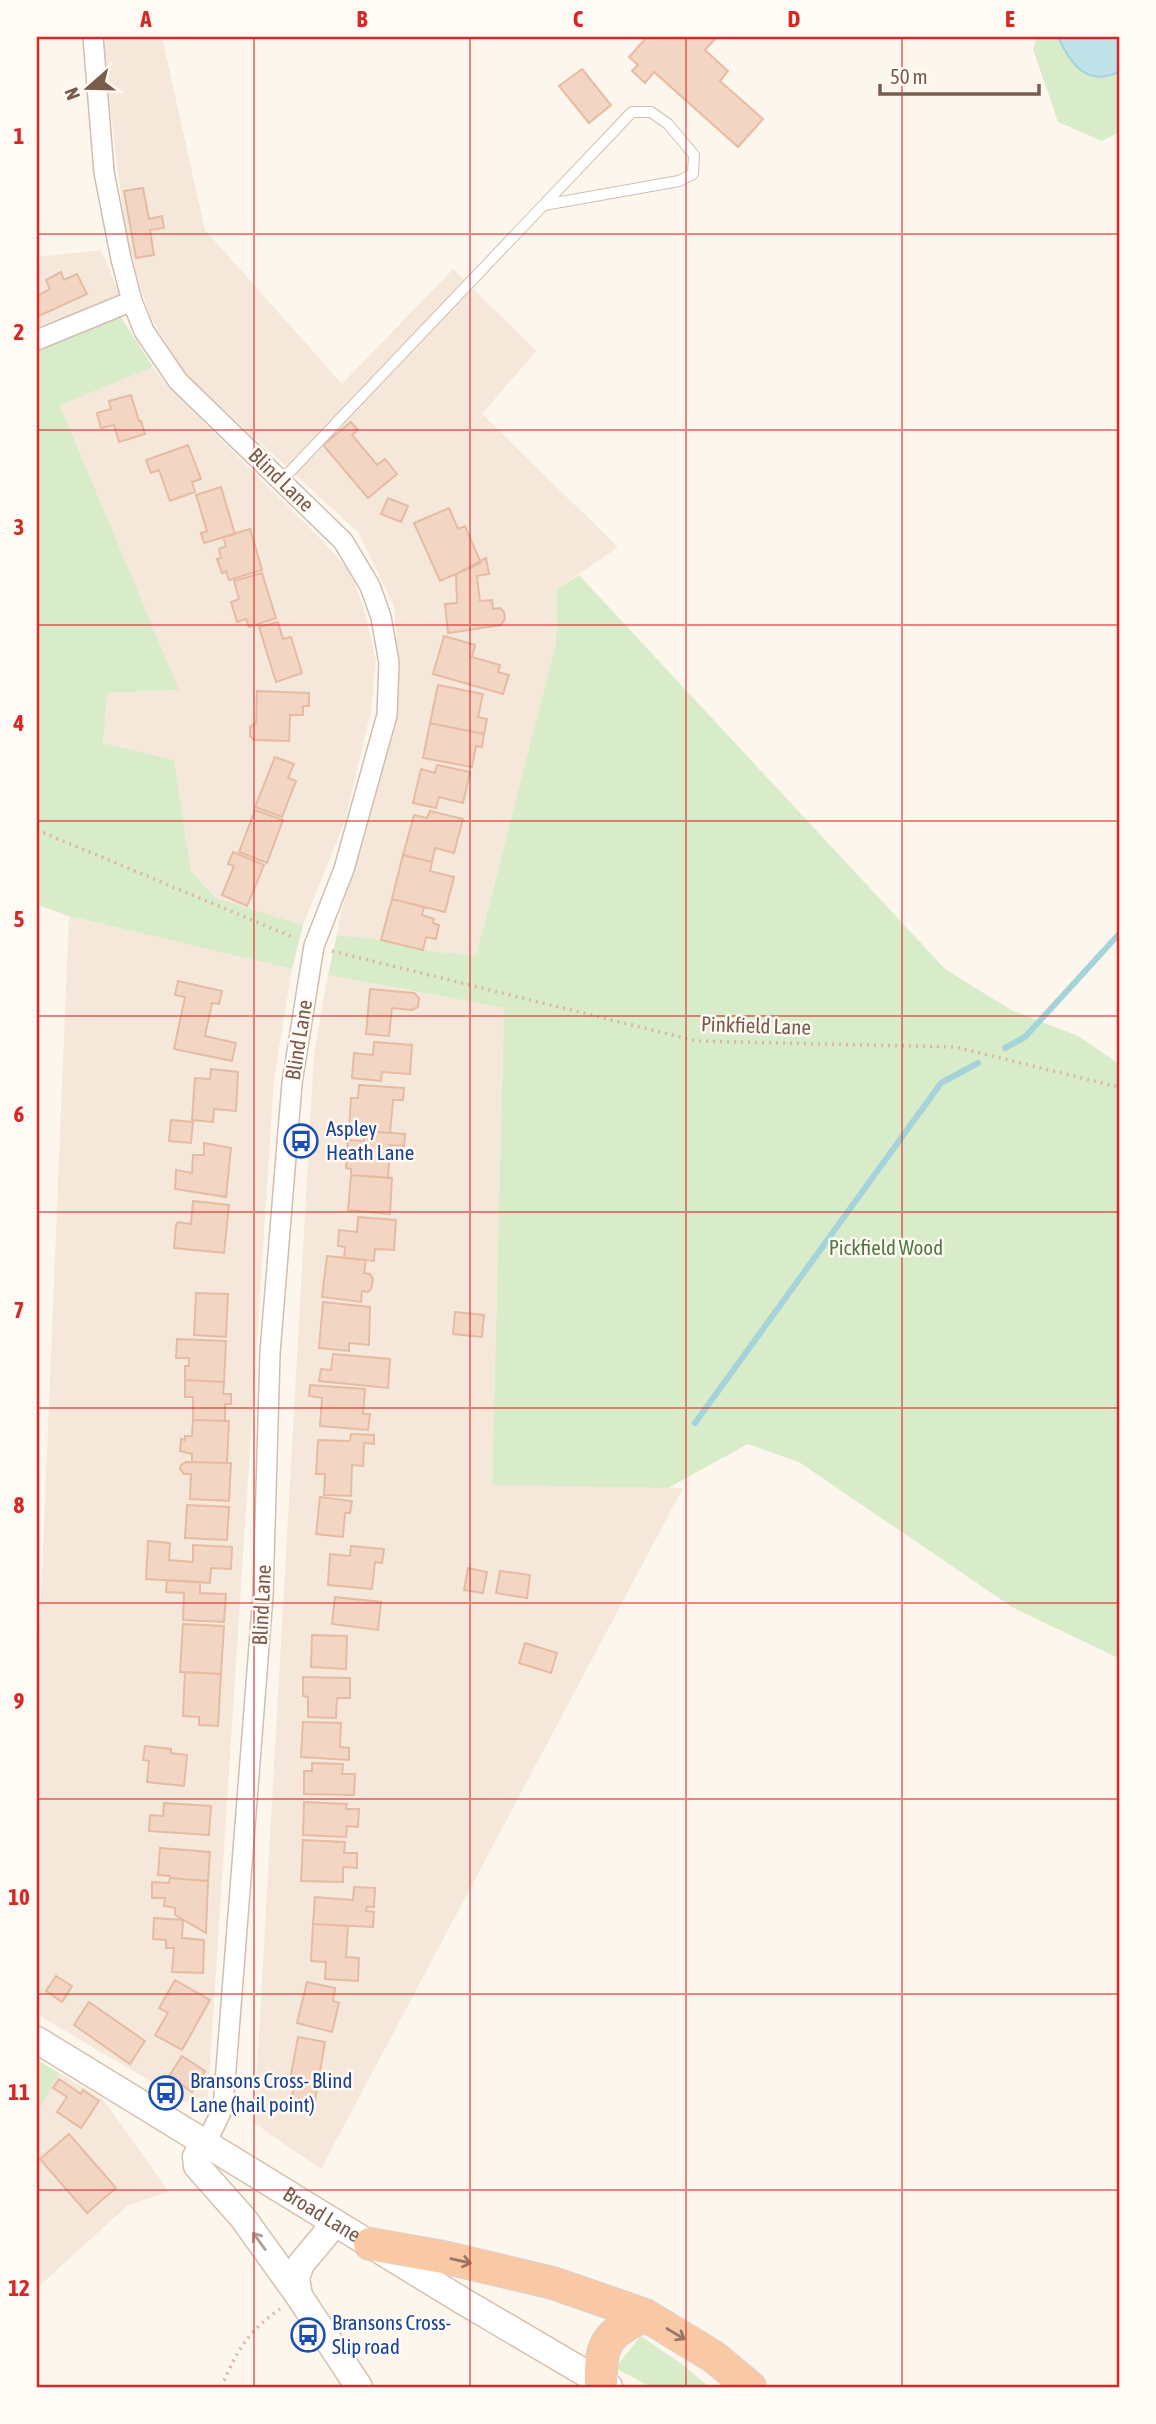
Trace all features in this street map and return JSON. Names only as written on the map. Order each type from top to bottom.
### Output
[{"type":"highway","points":[[370,2244],[443,2257],[553,2283],[645,2315],[715,2357],[750,2387]]},
{"type":"highway","points":[[605,2385],[600,2357],[608,2342],[619,2329],[645,2315]]},
{"type":"main road","name":"Broad Lane","points":[[37,2040],[461,2301],[605,2385]]},
{"type":"main road","points":[[202,2143],[195,2157],[197,2166],[243,2218],[359,2387]]},
{"type":"main road","points":[[299,2296],[296,2277],[301,2264],[335,2223]]},
{"type":"street","name":"Blind Lane","points":[[93,37],[97,114],[104,172],[121,259],[132,301],[144,331],[178,381],[343,541],[370,586],[381,617],[389,663],[387,715],[344,869],[314,946],[292,1083],[270,1353],[263,1595],[223,2108],[212,2131],[202,2143]]},
{"type":"street","points":[[37,340],[132,301]]},
{"type":"lane","points":[[282,480],[632,112],[651,112],[668,124],[694,155],[693,174],[679,181],[544,205]]},
{"type":"path","name":"Pinkfield Lane","points":[[37,830],[314,946],[697,1041],[955,1047],[1119,1087]]},
{"type":"path","points":[[221,2387],[244,2341],[262,2322],[299,2296]]},
{"type":"shaded area","points":[[102,37],[162,37],[205,230],[342,384],[453,269],[536,351],[482,414],[618,547],[557,589],[556,643],[476,956],[337,935],[342,908],[390,743],[398,666],[394,606],[358,532],[185,374],[151,318],[127,247]]},
{"type":"shaded area","points":[[101,250],[121,297],[37,327],[37,257]]},
{"type":"shaded area","points":[[153,367],[168,387],[350,571],[364,609],[376,661],[371,711],[345,821],[303,925],[216,898],[191,871],[174,760],[103,743],[106,693],[178,690],[60,404]]},
{"type":"shaded area","points":[[69,916],[292,969],[274,1079],[208,2095],[185,2102],[37,2014],[37,1694]]},
{"type":"shaded area","points":[[328,975],[504,1008],[492,1485],[683,1488],[321,2169],[254,2123],[314,1053]]},
{"type":"shaded area","points":[[37,2060],[103,2099],[169,2192],[128,2205],[37,2288]]},
{"type":"green space","points":[[1037,37],[1058,37],[1112,75],[1119,72],[1119,132],[1102,141],[1058,122],[1033,49]]},
{"type":"green space","points":[[121,317],[153,367],[60,405],[179,690],[107,693],[103,743],[174,760],[191,871],[216,898],[303,925],[292,969],[69,916],[37,905],[37,351]]},
{"type":"green space","name":"Pickfield Wood","points":[[579,575],[945,969],[1011,1010],[1078,1036],[1119,1064],[1119,1656],[1116,1657],[1012,1607],[799,1462],[748,1444],[668,1488],[492,1485],[504,1008],[328,975],[337,935],[476,956],[556,643],[557,589]]},
{"type":"green space","points":[[37,2060],[59,2073],[37,2113]]},
{"type":"green space","points":[[641,2336],[709,2387],[651,2387],[615,2368]]},
{"type":"water","points":[[1058,37],[1119,37],[1119,72],[1097,77],[1089,75],[1074,64]]},
{"type":"building","points":[[647,37],[717,37],[705,50],[728,71],[720,81],[763,119],[738,147],[654,72],[645,83],[632,71],[638,65],[629,57]]},
{"type":"building","points":[[582,69],[611,105],[589,123],[559,86]]},
{"type":"building","points":[[143,188],[149,219],[162,216],[164,228],[150,230],[154,255],[136,258],[124,191]]},
{"type":"building","points":[[61,272],[64,280],[77,274],[87,294],[39,316],[37,296],[50,289],[46,280]]},
{"type":"building","points":[[131,395],[145,434],[119,442],[114,425],[101,428],[97,413],[111,409],[109,401]]},
{"type":"building","points":[[351,422],[358,430],[352,435],[377,465],[385,459],[397,474],[368,498],[323,445]]},
{"type":"building","points":[[188,445],[201,479],[192,482],[195,492],[170,501],[159,470],[151,473],[146,460]]},
{"type":"building","points":[[221,487],[235,534],[204,543],[201,533],[207,531],[196,495]]},
{"type":"building","points":[[388,498],[408,506],[401,522],[381,514]]},
{"type":"building","points":[[449,508],[458,529],[465,526],[481,563],[440,581],[414,523]]},
{"type":"building","points":[[250,529],[262,570],[229,580],[226,571],[222,573],[217,559],[221,558],[219,549],[226,546],[223,537]]},
{"type":"building","points":[[486,558],[489,574],[477,576],[480,601],[492,600],[493,609],[500,608],[505,619],[501,625],[448,633],[445,604],[457,603],[456,574]]},
{"type":"building","points":[[262,573],[276,618],[249,627],[246,619],[237,622],[231,602],[239,599],[234,581]]},
{"type":"building","points":[[278,622],[283,639],[291,637],[302,673],[276,682],[259,627]]},
{"type":"building","points":[[444,636],[475,645],[472,657],[500,665],[498,672],[509,675],[503,694],[433,674]]},
{"type":"building","points":[[438,685],[483,694],[478,717],[487,719],[484,734],[430,723]]},
{"type":"building","points":[[257,691],[309,693],[309,706],[303,706],[303,715],[290,715],[289,741],[254,740],[250,736],[250,727],[256,723]]},
{"type":"building","points":[[430,723],[484,734],[482,747],[476,746],[472,767],[423,758]]},
{"type":"building","points":[[275,757],[294,764],[288,778],[296,781],[282,817],[255,807]]},
{"type":"building","points":[[437,765],[470,772],[463,803],[439,797],[436,808],[413,803],[421,769],[435,773]]},
{"type":"building","points":[[255,810],[283,820],[267,863],[239,852]]},
{"type":"building","points":[[430,811],[463,819],[454,853],[435,848],[432,862],[403,855],[414,815],[427,818]]},
{"type":"building","points":[[233,852],[264,865],[247,906],[222,895],[234,866],[228,864]]},
{"type":"building","points":[[403,855],[432,862],[430,871],[454,877],[445,912],[392,899]]},
{"type":"building","points":[[392,899],[424,907],[422,915],[434,919],[433,923],[439,925],[436,939],[426,937],[423,950],[381,940]]},
{"type":"building","points":[[178,981],[222,991],[219,1004],[212,1003],[205,1036],[236,1043],[232,1061],[174,1049],[185,997],[175,995]]},
{"type":"building","points":[[370,989],[414,993],[419,998],[418,1007],[412,1010],[392,1008],[389,1036],[366,1034]]},
{"type":"building","points":[[374,1042],[412,1045],[410,1074],[382,1072],[381,1081],[352,1078],[354,1053],[373,1055]]},
{"type":"building","points":[[211,1069],[238,1072],[236,1111],[214,1109],[213,1122],[192,1120],[195,1078],[210,1079]]},
{"type":"building","points":[[359,1085],[404,1088],[403,1100],[393,1100],[390,1133],[349,1130],[351,1098],[358,1098]]},
{"type":"building","points":[[171,1120],[193,1122],[191,1143],[169,1141]]},
{"type":"building","points":[[364,1131],[405,1134],[404,1146],[390,1145],[388,1178],[351,1175],[351,1169],[346,1168],[348,1140],[364,1141]]},
{"type":"building","points":[[204,1143],[231,1148],[226,1197],[175,1189],[176,1170],[192,1173],[193,1155],[204,1155]]},
{"type":"building","points":[[351,1175],[392,1178],[390,1214],[348,1210]]},
{"type":"building","points":[[193,1201],[229,1205],[224,1253],[174,1248],[178,1222],[191,1224]]},
{"type":"building","points":[[358,1217],[396,1220],[394,1250],[375,1249],[374,1261],[344,1258],[345,1247],[338,1246],[339,1230],[357,1232]]},
{"type":"building","points":[[327,1256],[366,1260],[364,1273],[370,1274],[373,1279],[371,1289],[368,1292],[362,1291],[361,1302],[322,1297]]},
{"type":"building","points":[[196,1293],[228,1294],[226,1337],[194,1335]]},
{"type":"building","points":[[323,1302],[370,1307],[369,1345],[349,1343],[349,1351],[319,1348]]},
{"type":"building","points":[[455,1312],[484,1315],[482,1337],[453,1334]]},
{"type":"building","points":[[177,1339],[226,1341],[224,1382],[185,1380],[185,1366],[189,1366],[189,1358],[176,1358]]},
{"type":"building","points":[[333,1354],[390,1359],[388,1388],[319,1381],[321,1369],[331,1370]]},
{"type":"building","points":[[185,1380],[224,1382],[223,1394],[231,1394],[231,1404],[225,1404],[225,1421],[193,1420],[193,1397],[185,1397]]},
{"type":"building","points":[[310,1385],[365,1389],[363,1414],[370,1414],[368,1430],[320,1426],[322,1398],[309,1396]]},
{"type":"building","points":[[193,1420],[229,1421],[227,1463],[192,1462],[192,1454],[180,1451],[181,1439],[192,1436]]},
{"type":"building","points":[[351,1434],[374,1435],[374,1444],[364,1443],[363,1466],[352,1465],[351,1496],[324,1495],[325,1474],[316,1474],[318,1440],[350,1441]]},
{"type":"building","points":[[186,1462],[231,1463],[229,1501],[190,1499],[191,1474],[184,1474],[180,1469]]},
{"type":"building","points":[[320,1497],[352,1501],[350,1513],[345,1513],[343,1537],[316,1534]]},
{"type":"building","points":[[187,1505],[229,1507],[227,1540],[185,1538]]},
{"type":"building","points":[[148,1541],[170,1543],[169,1560],[193,1562],[193,1545],[232,1547],[231,1569],[211,1568],[210,1583],[146,1579]]},
{"type":"building","points":[[351,1546],[384,1549],[382,1563],[375,1562],[372,1589],[328,1585],[330,1554],[350,1556]]},
{"type":"building","points":[[468,1568],[487,1572],[483,1593],[464,1590]]},
{"type":"building","points":[[500,1571],[530,1575],[527,1598],[496,1593]]},
{"type":"building","points":[[167,1580],[200,1582],[200,1593],[226,1594],[224,1622],[183,1620],[184,1593],[166,1592]]},
{"type":"building","points":[[335,1597],[381,1602],[378,1630],[332,1624]]},
{"type":"building","points":[[183,1624],[224,1626],[221,1674],[180,1672]]},
{"type":"building","points":[[312,1635],[347,1636],[346,1669],[311,1667]]},
{"type":"building","points":[[525,1643],[557,1653],[551,1673],[519,1663]]},
{"type":"building","points":[[185,1672],[221,1674],[218,1726],[199,1725],[199,1717],[183,1716]]},
{"type":"building","points":[[303,1677],[350,1678],[350,1698],[337,1698],[336,1718],[308,1717],[308,1697],[303,1696]]},
{"type":"building","points":[[303,1722],[341,1723],[340,1747],[349,1748],[349,1760],[301,1757]]},
{"type":"building","points":[[145,1746],[171,1749],[171,1753],[187,1755],[184,1786],[147,1782],[149,1761],[143,1760]]},
{"type":"building","points":[[312,1763],[343,1764],[342,1774],[355,1774],[354,1795],[304,1794],[304,1771],[312,1771]]},
{"type":"building","points":[[304,1802],[347,1804],[346,1809],[359,1809],[358,1827],[347,1826],[346,1837],[303,1835]]},
{"type":"building","points":[[164,1803],[211,1806],[209,1835],[149,1831],[150,1815],[163,1816]]},
{"type":"building","points":[[303,1840],[345,1842],[344,1853],[357,1853],[357,1868],[343,1867],[343,1882],[301,1881]]},
{"type":"building","points":[[160,1848],[210,1852],[208,1881],[158,1875]]},
{"type":"building","points":[[170,1878],[208,1881],[206,1933],[175,1915],[175,1908],[164,1906],[165,1898],[152,1898],[152,1882],[169,1883]]},
{"type":"building","points":[[354,1887],[375,1888],[374,1907],[367,1907],[366,1911],[374,1912],[373,1927],[313,1924],[315,1897],[353,1900]]},
{"type":"building","points":[[154,1918],[183,1920],[182,1938],[204,1940],[203,1973],[172,1972],[174,1948],[166,1948],[166,1940],[153,1939]]},
{"type":"building","points":[[313,1924],[348,1926],[346,1957],[359,1958],[358,1981],[325,1979],[326,1962],[311,1961]]},
{"type":"building","points":[[56,1976],[72,1986],[62,2002],[46,1991]]},
{"type":"building","points":[[175,1980],[210,2000],[182,2050],[155,2035],[168,2013],[159,2008]]},
{"type":"building","points":[[307,1982],[335,1988],[333,2001],[339,2003],[332,2032],[297,2023]]},
{"type":"building","points":[[89,2002],[145,2041],[130,2064],[74,2025]]},
{"type":"building","points":[[298,2037],[325,2042],[314,2107],[291,2102],[295,2080],[290,2080]]},
{"type":"building","points":[[182,2056],[205,2071],[192,2092],[169,2076]]},
{"type":"building","points":[[59,2079],[81,2094],[83,2090],[99,2101],[81,2128],[57,2112],[67,2097],[53,2088]]},
{"type":"building","points":[[69,2134],[116,2188],[87,2213],[40,2159]]},
{"type":"waterway","points":[[1005,1048],[1025,1037],[1119,934]]},
{"type":"waterway","points":[[695,1423],[941,1083],[978,1063]]},
{"type":"place","name":"Aspley Heath Lane","points":[[301,1141]]},
{"type":"place","name":"Bransons Cross- Blind Lane (hail point)","points":[[166,2093]]},
{"type":"place","name":"Bransons Cross- Slip road","points":[[308,2335]]}]
